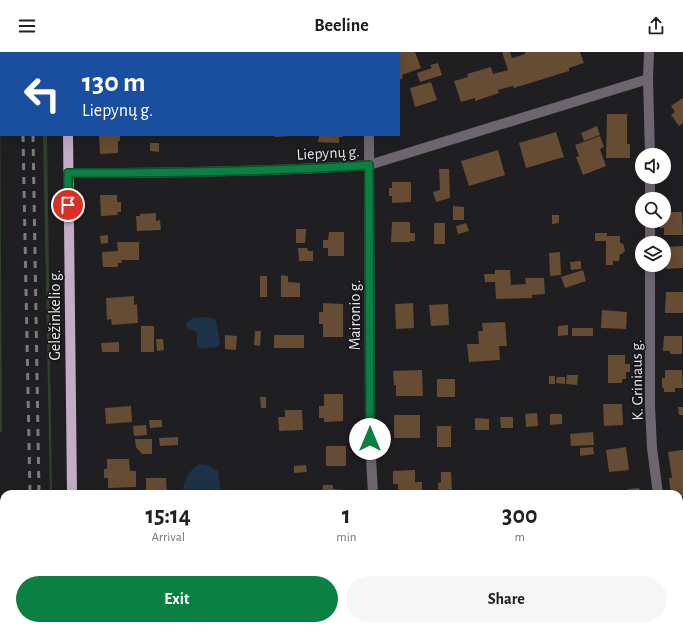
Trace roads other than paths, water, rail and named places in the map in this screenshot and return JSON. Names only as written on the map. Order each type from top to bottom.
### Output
[{"type":"main road","name":"Geležinkelio g.","points":[[68,136],[72,490]]},
{"type":"street","points":[[649,52],[648,79],[650,148]]},
{"type":"street","name":"Liepynų g.","points":[[68,173],[183,173],[334,168],[369,165],[648,79]]},
{"type":"street","name":"Maironio g.","points":[[369,136],[370,439],[373,490]]},
{"type":"street","name":"K. Griniaus g.","points":[[650,272],[650,406],[652,448],[657,490]]},
{"type":"water","points":[[209,317],[216,320],[220,344],[217,347],[201,349],[197,347],[197,334],[195,331],[187,329],[186,323],[193,318]]},
{"type":"water","points":[[199,464],[208,465],[218,471],[220,490],[183,490],[187,477]]},
{"type":"railway","points":[[23,136],[30,490]]},
{"type":"railway","points":[[33,136],[39,490]]}]
